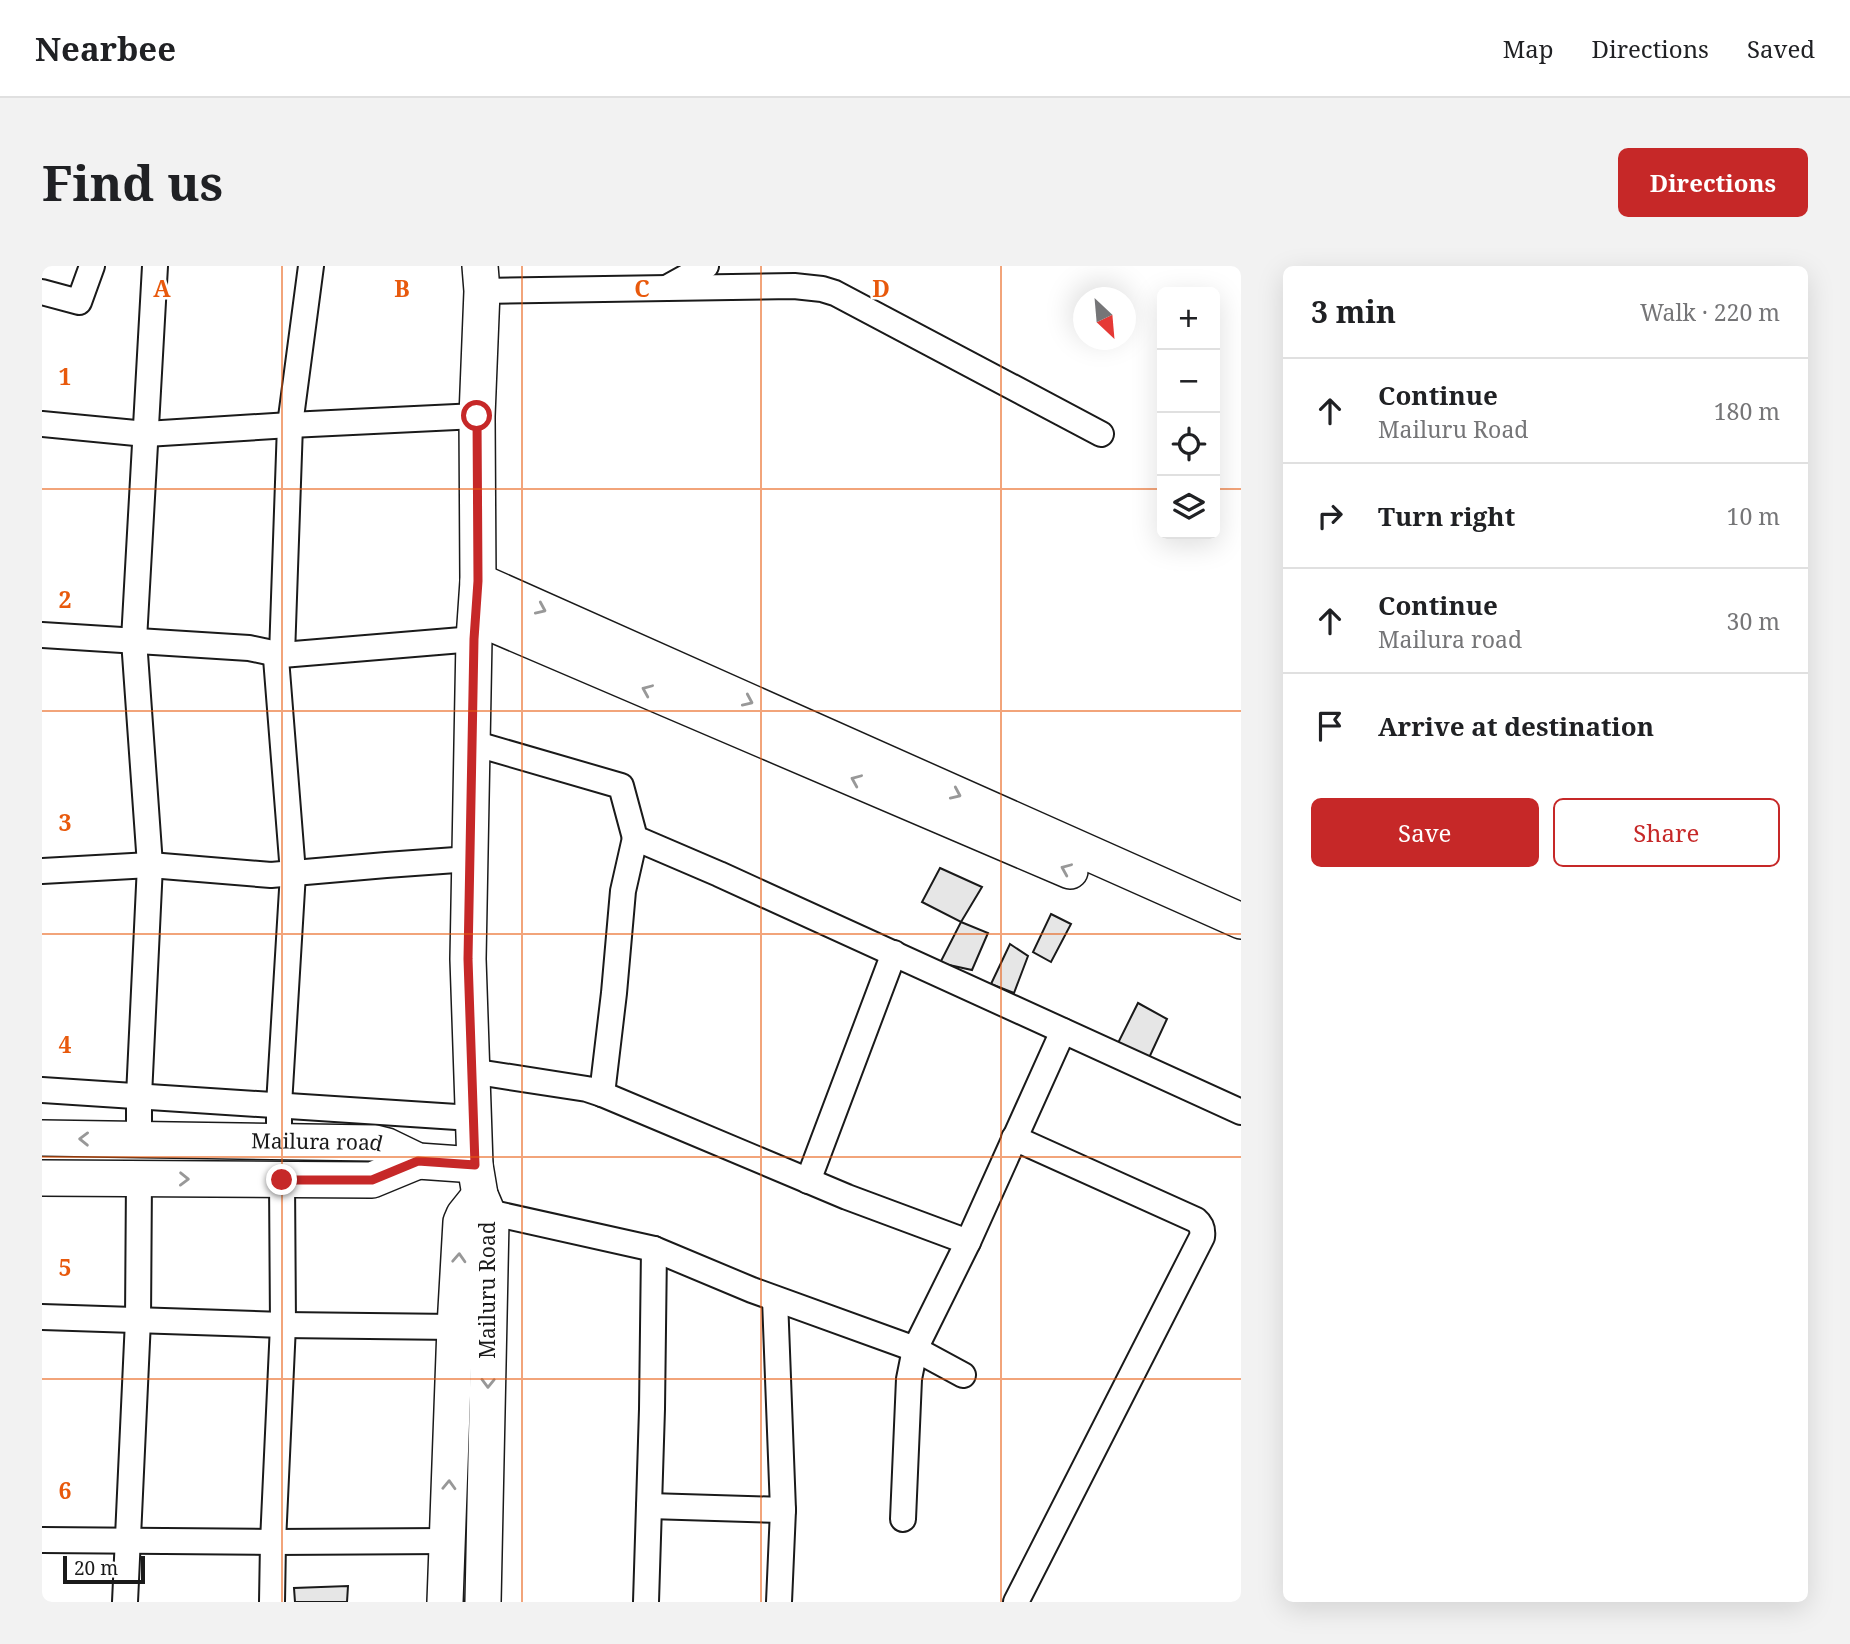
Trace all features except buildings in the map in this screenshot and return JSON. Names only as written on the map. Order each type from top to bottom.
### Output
[{"type":"street","points":[[42,292],[79,302],[92,266]]},
{"type":"street","points":[[139,1140],[150,865],[134,640],[155,266]]},
{"type":"street","points":[[282,655],[290,425],[312,266]]},
{"type":"street","points":[[666,288],[706,266]]},
{"type":"street","points":[[481,279],[666,288],[794,286],[822,289],[835,293],[1101,434]]},
{"type":"street","name":"Mailuru Road","points":[[481,279],[477,416],[478,581],[468,959],[477,1196],[491,1225],[483,1602]]},
{"type":"street","points":[[42,424],[146,434],[477,416]]},
{"type":"street","points":[[478,581],[1241,921]]},
{"type":"street","points":[[279,1141],[292,873],[276,658],[282,655],[475,628],[1241,944]]},
{"type":"street","points":[[42,635],[249,648],[282,655]]},
{"type":"street","points":[[473,743],[621,786],[635,838],[623,891],[602,1094]]},
{"type":"street","points":[[635,838],[731,879],[1241,1112]]},
{"type":"street","points":[[42,871],[150,865],[271,875],[470,859]]},
{"type":"street","points":[[808,1181],[894,953]]},
{"type":"street","points":[[903,1519],[909,1379],[915,1349],[968,1242],[1063,1031]]},
{"type":"street","points":[[471,1071],[587,1089],[602,1094],[847,1197],[968,1242]]},
{"type":"street","points":[[42,1090],[472,1118]]},
{"type":"street","name":"Mailura road","points":[[42,1138],[382,1144],[418,1161]]},
{"type":"street","points":[[1014,1138],[1196,1220],[1201,1223],[1203,1231],[1016,1602]]},
{"type":"street","points":[[418,1161],[477,1196],[654,1249],[775,1299],[915,1349],[963,1375]]},
{"type":"street","name":"Mailura road","points":[[42,1178],[372,1180],[418,1161]]},
{"type":"street","points":[[125,1602],[138,1320],[139,1178]]},
{"type":"street","points":[[272,1602],[283,1325],[282,1180]]},
{"type":"street","points":[[445,1602],[461,1222],[477,1196]]},
{"type":"street","points":[[646,1602],[654,1249]]},
{"type":"street","points":[[775,1299],[783,1510],[779,1602]]},
{"type":"street","points":[[42,1317],[283,1325],[455,1327]]},
{"type":"street","points":[[649,1506],[783,1510]]},
{"type":"street","points":[[42,1540],[447,1541]]},
{"type":"route","points":[[282,1180],[377,1180],[418,1161],[475,1165],[468,959],[474,639],[478,581],[477,416]]}]
